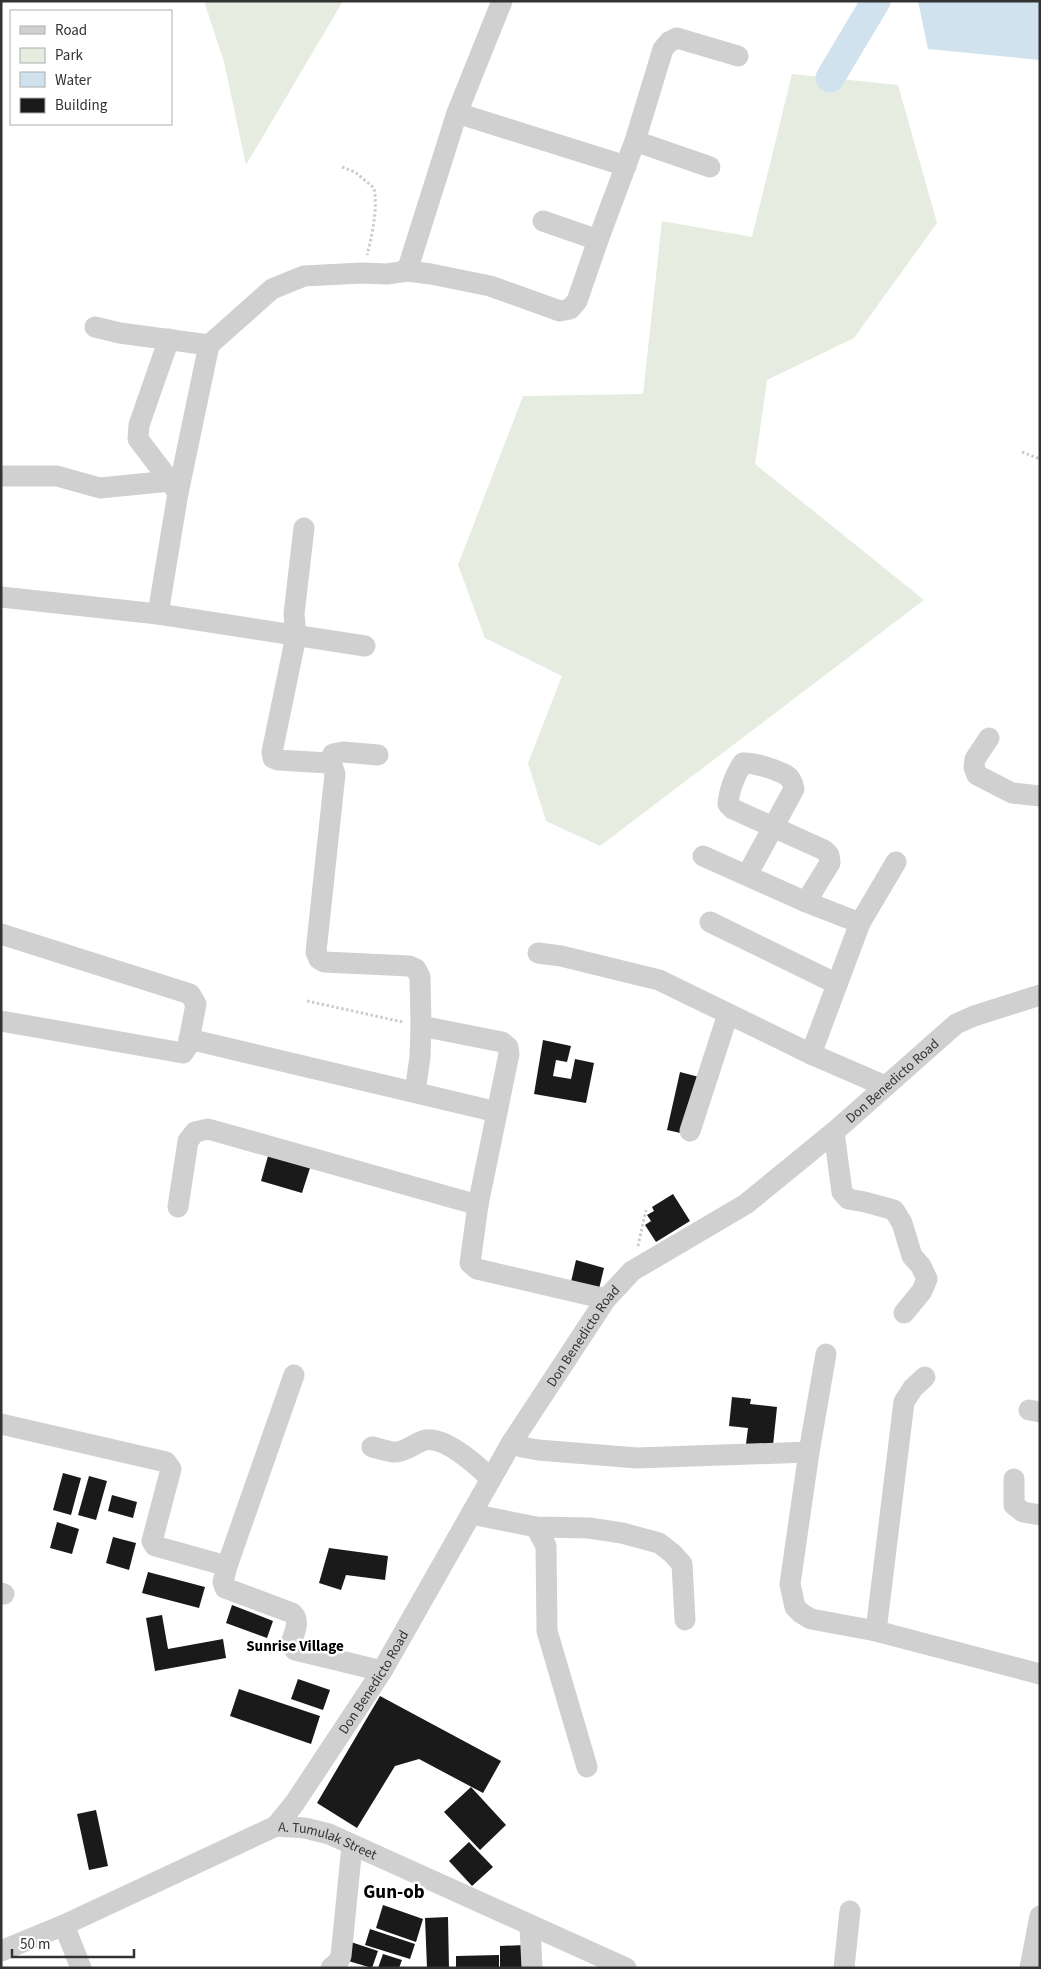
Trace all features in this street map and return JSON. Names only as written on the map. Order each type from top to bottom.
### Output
[{"type":"street","points":[[407,272],[457,113],[502,1]]},
{"type":"street","points":[[158,614],[174,487],[209,344],[272,289],[304,276],[407,272],[431,274],[490,286],[560,311],[570,309],[577,301],[635,141],[663,49],[669,42],[677,38],[738,56]]},
{"type":"street","points":[[457,113],[626,166]]},
{"type":"street","points":[[635,141],[710,167]]},
{"type":"street","points":[[543,221],[598,240]]},
{"type":"street","points":[[95,327],[127,334],[209,344]]},
{"type":"street","points":[[169,338],[139,425],[138,439],[174,487]]},
{"type":"street","points":[[1,476],[57,476],[100,488],[174,487]]},
{"type":"street","points":[[304,528],[294,614],[296,636],[272,752],[274,758],[278,760],[328,763],[333,768],[335,774],[316,952],[319,959],[324,962],[408,966],[416,969],[420,977],[421,1026],[420,1057],[415,1092]]},
{"type":"street","points":[[1,597],[158,614],[365,646]]},
{"type":"street","points":[[989,738],[975,759],[974,767],[977,775],[1012,793],[1040,796]]},
{"type":"street","points":[[328,763],[333,754],[343,752],[378,755]]},
{"type":"street","points":[[747,875],[773,826],[824,850],[829,855],[830,863],[806,902]]},
{"type":"street","points":[[703,856],[806,902],[860,923]]},
{"type":"street","points":[[811,1054],[860,923],[896,862]]},
{"type":"street","points":[[710,922],[837,984]]},
{"type":"street","points":[[1,934],[190,994],[196,1004],[188,1046],[184,1052],[1,1021]]},
{"type":"street","points":[[538,953],[561,956],[659,980],[811,1054],[885,1086]]},
{"type":"street","name":"Don Benedicto Road","points":[[276,1826],[294,1804],[382,1672],[512,1442],[606,1299],[632,1271],[746,1204],[834,1132],[956,1024],[974,1016],[1040,995]]},
{"type":"street","points":[[690,1131],[728,1014]]},
{"type":"street","points":[[421,1026],[502,1042],[508,1047],[509,1054],[478,1205],[470,1263],[477,1269],[606,1299]]},
{"type":"street","points":[[189,1039],[497,1112]]},
{"type":"street","points":[[178,1207],[188,1141],[195,1132],[208,1129],[478,1205]]},
{"type":"street","points":[[834,1132],[842,1192],[848,1199],[894,1210],[902,1223],[912,1256],[921,1266],[927,1279],[922,1291],[904,1313]]},
{"type":"street","points":[[826,1354],[809,1452],[790,1584],[794,1607],[811,1619],[876,1631],[1040,1674]]},
{"type":"street","points":[[294,1375],[223,1582],[225,1588],[296,1616],[297,1620],[291,1644],[294,1650],[382,1672]]},
{"type":"street","points":[[876,1631],[904,1402],[913,1388],[925,1377]]},
{"type":"street","points":[[1,1424],[166,1462],[171,1469],[152,1541],[159,1548],[227,1566]]},
{"type":"street","points":[[372,1447],[396,1452],[425,1440],[437,1440],[479,1467],[491,1479]]},
{"type":"street","points":[[512,1442],[522,1447],[538,1450],[636,1458],[809,1452]]},
{"type":"street","points":[[1014,1479],[1014,1505],[1023,1512],[1040,1515]]},
{"type":"street","points":[[471,1514],[536,1527],[589,1528],[622,1533],[659,1544],[672,1553],[682,1564],[685,1620]]},
{"type":"street","points":[[536,1527],[546,1546],[547,1631],[587,1767]]},
{"type":"street","name":"A. Tumulak Street","points":[[1,1952],[64,1925],[276,1826],[304,1828],[329,1834],[626,1968]]},
{"type":"street","points":[[331,1968],[338,1962],[341,1956],[352,1846]]},
{"type":"street","points":[[844,1968],[850,1911]]},
{"type":"street","points":[[1030,1968],[1040,1916]]},
{"type":"street","points":[[64,1925],[80,1968]]},
{"type":"street","points":[[530,1926],[532,1968]]},
{"type":"path","points":[[342,167],[355,172],[374,188],[376,201],[371,240],[362,273]]},
{"type":"path","points":[[1022,452],[1040,459]]},
{"type":"path","points":[[307,1001],[421,1026]]},
{"type":"path","points":[[632,1271],[646,1210]]},
{"type":"green space","points":[[204,1],[343,1],[246,165],[224,62]]},
{"type":"green space","points":[[792,74],[898,85],[937,223],[854,338],[767,380],[755,464],[924,600],[600,846],[546,821],[528,763],[562,676],[485,638],[458,565],[523,396],[643,394],[662,221],[752,237]]},
{"type":"water","points":[[918,1],[1040,1],[1040,60],[928,49]]},
{"type":"building","points":[[543,1040],[571,1046],[567,1062],[556,1060],[553,1076],[571,1079],[575,1059],[594,1063],[586,1103],[534,1094]]},
{"type":"building","points":[[680,1072],[699,1077],[685,1134],[667,1130]]},
{"type":"building","points":[[268,1156],[310,1168],[302,1193],[261,1181]]},
{"type":"building","points":[[673,1194],[690,1221],[656,1242],[645,1225],[651,1221],[647,1215],[654,1211],[652,1207]]},
{"type":"building","points":[[576,1260],[604,1268],[598,1293],[570,1286]]},
{"type":"building","points":[[732,1397],[751,1399],[750,1404],[777,1407],[772,1455],[745,1452],[748,1428],[729,1426]]},
{"type":"building","points":[[63,1473],[81,1478],[71,1515],[53,1510]]},
{"type":"building","points":[[89,1476],[107,1481],[96,1520],[78,1515]]},
{"type":"building","points":[[112,1495],[137,1502],[133,1518],[108,1511]]},
{"type":"building","points":[[57,1522],[79,1529],[72,1554],[50,1548]]},
{"type":"building","points":[[113,1537],[136,1543],[129,1570],[106,1563]]},
{"type":"building","points":[[329,1548],[388,1556],[385,1580],[346,1575],[341,1590],[319,1583]]},
{"type":"building","points":[[148,1572],[205,1587],[199,1608],[142,1593]]},
{"type":"building","points":[[232,1605],[273,1621],[267,1638],[226,1623]]},
{"type":"building","points":[[162,1615],[168,1649],[223,1639],[226,1658],[155,1671],[146,1618]]},
{"type":"building","points":[[298,1679],[330,1690],[323,1710],[291,1699]]},
{"type":"building","points":[[239,1689],[320,1716],[311,1744],[230,1716]]},
{"type":"building","points":[[380,1696],[501,1761],[483,1793],[419,1759],[395,1766],[357,1828],[317,1803]]},
{"type":"building","points":[[471,1787],[506,1825],[480,1850],[444,1812]]},
{"type":"building","points":[[96,1810],[108,1866],[89,1870],[77,1814]]},
{"type":"building","points":[[469,1842],[493,1867],[472,1886],[449,1861]]},
{"type":"building","points":[[383,1905],[423,1919],[416,1942],[376,1928]]},
{"type":"building","points":[[448,1917],[449,1968],[427,1968],[425,1918]]},
{"type":"building","points":[[370,1929],[415,1944],[410,1959],[365,1945]]},
{"type":"building","points":[[351,1942],[378,1951],[372,1968],[345,1960]]},
{"type":"building","points":[[524,1945],[524,1968],[500,1968],[500,1946]]},
{"type":"building","points":[[383,1954],[402,1960],[399,1968],[378,1968]]},
{"type":"building","points":[[499,1955],[499,1968],[456,1968],[456,1956]]},
{"type":"waterway","points":[[830,78],[876,1]]},
{"type":"district","name":"Sunrise Village","points":[[295,1646]]},
{"type":"district","name":"Gun-ob","points":[[394,1891]]}]
